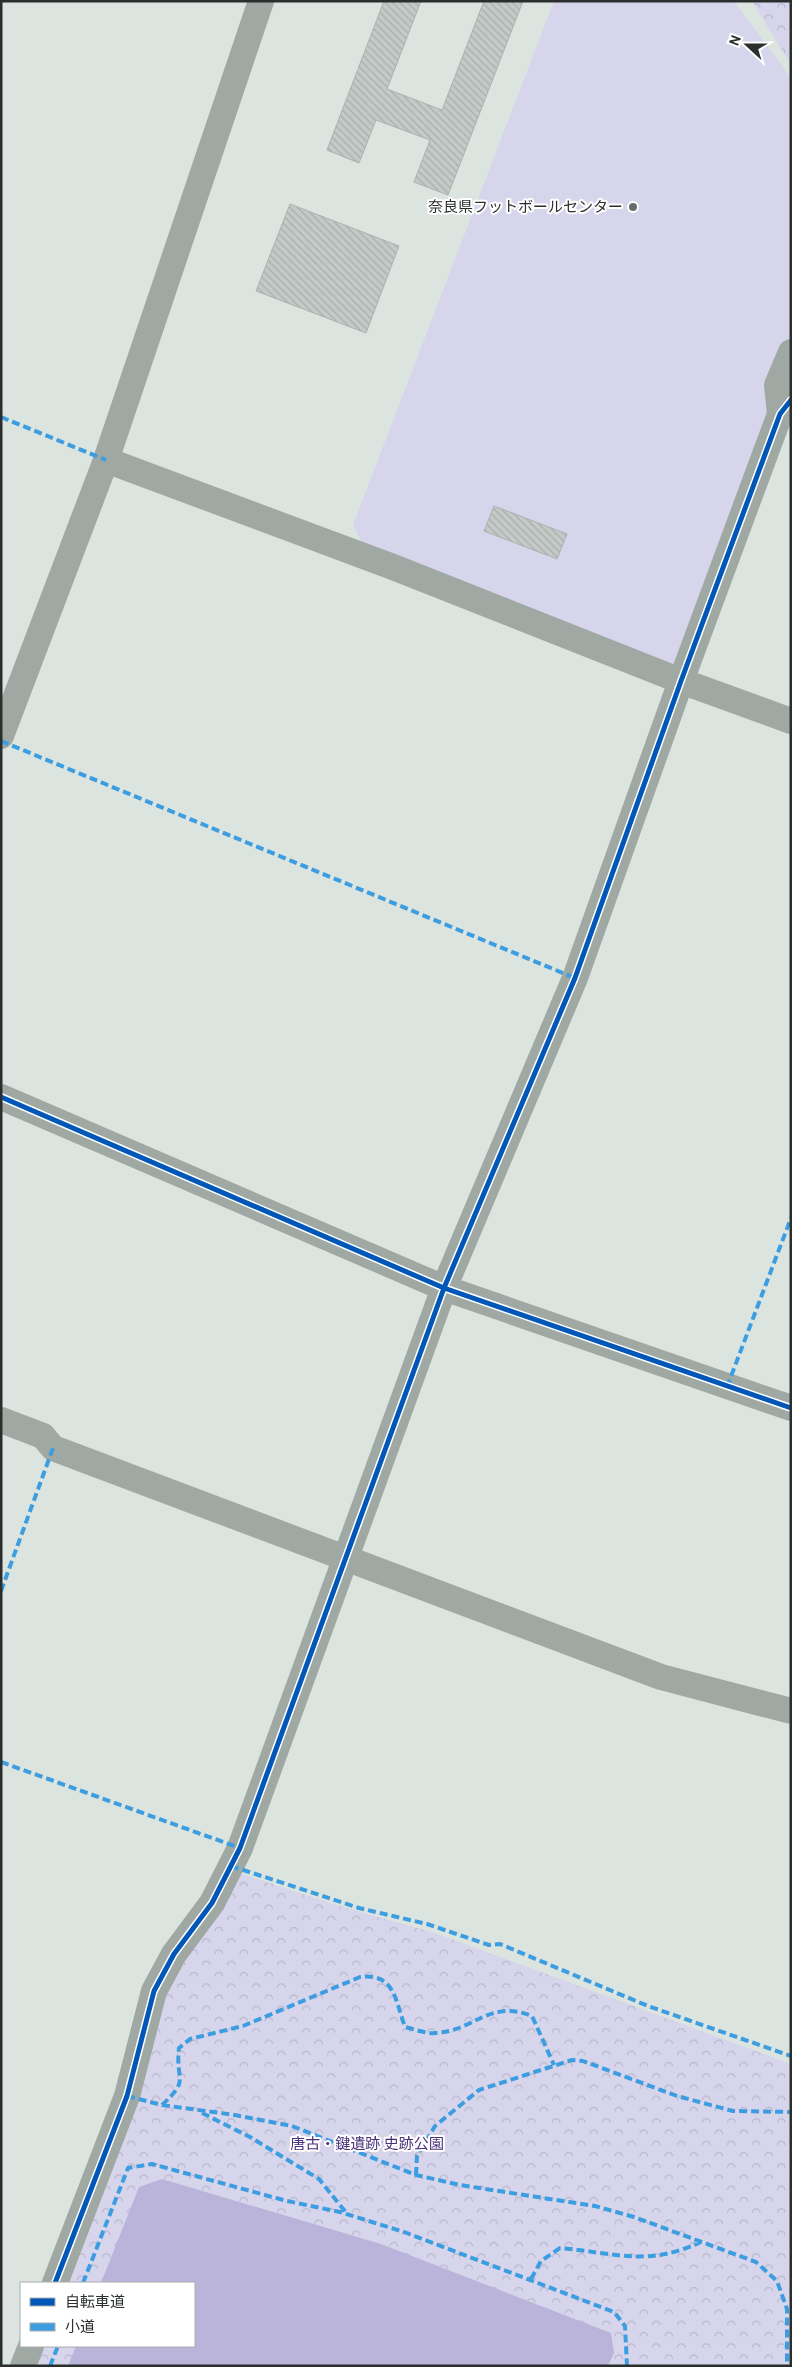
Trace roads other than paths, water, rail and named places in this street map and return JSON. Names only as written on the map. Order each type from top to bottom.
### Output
[{"type":"street","points":[[1,736],[106,460],[261,1]]},
{"type":"street","points":[[55,2282],[127,2096],[154,1991],[174,1954],[212,1903],[240,1848],[344,1558],[444,1288],[575,978],[680,681],[786,407],[777,385],[791,352]]},
{"type":"street","points":[[106,460],[393,567],[680,681],[791,721]]},
{"type":"street","points":[[1,1098],[444,1288],[791,1408]]},
{"type":"street","points":[[1,1420],[43,1436],[54,1448],[662,1677],[791,1711]]},
{"type":"street","points":[[23,2366],[31,2347]]},
{"type":"place","name":"奈良県フットボールセンター","points":[[633,207]]},
{"type":"park label","name":"唐古・鍵遺跡 史跡公園","points":[[367,2144]]}]
